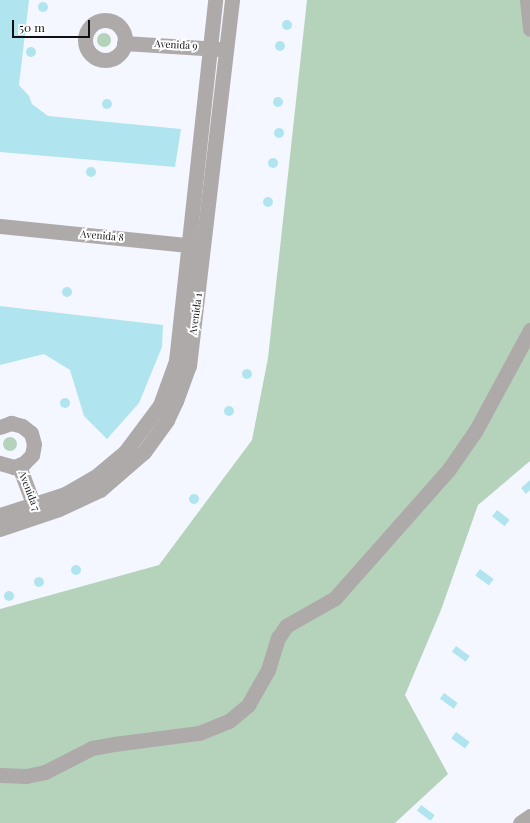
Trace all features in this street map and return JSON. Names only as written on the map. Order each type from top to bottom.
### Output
[{"type":"street","name":"Avenida 1","points":[[0,516],[78,502],[100,490],[144,452],[167,420],[176,361],[215,0]]},
{"type":"street","name":"Avenida 1","points":[[170,398],[189,366],[218,131],[232,0]]},
{"type":"street","points":[[527,0],[530,29]]},
{"type":"street","name":"Avenida 9","points":[[124,43],[209,47],[227,50]]},
{"type":"street","points":[[201,128],[218,131]]},
{"type":"street","name":"Avenida 8","points":[[0,226],[189,244],[204,247]]},
{"type":"street","points":[[0,775],[26,776],[45,772],[92,748],[198,733],[229,721],[248,705],[268,670],[278,638],[286,626],[335,598],[449,469],[476,430],[530,330]]},
{"type":"street","name":"Avenida 7","points":[[0,427],[17,424],[30,433],[34,450],[29,460],[19,466],[8,467],[0,463]]},
{"type":"street","name":"Avenida 7","points":[[19,466],[36,510]]},
{"type":"street","name":"Avenida 1","points":[[0,529],[36,510]]},
{"type":"street","points":[[520,823],[530,816]]},
{"type":"green space","points":[[307,0],[530,0],[530,461],[478,505],[441,610],[405,695],[448,774],[395,823],[0,823],[0,609],[159,565],[252,440],[268,358]]},
{"type":"green space","points":[[104,33],[109,35],[111,40],[109,45],[104,47],[99,45],[97,40],[99,35]]},
{"type":"green space","points":[[10,437],[15,439],[17,444],[15,449],[10,451],[5,449],[3,444],[5,439]]},
{"type":"water","points":[[0,0],[29,0],[19,85],[29,96],[32,104],[48,116],[181,129],[175,167],[0,152]]},
{"type":"water","points":[[41,2],[45,2],[47,3],[47,11],[41,12],[38,9],[38,5]]},
{"type":"water","points":[[285,20],[289,20],[291,21],[291,29],[285,30],[282,27],[282,23]]},
{"type":"water","points":[[278,41],[282,41],[284,42],[284,50],[278,51],[275,48],[275,44]]},
{"type":"water","points":[[29,47],[33,47],[35,48],[35,56],[29,57],[26,54],[26,50]]},
{"type":"water","points":[[276,97],[280,97],[282,98],[282,106],[276,107],[273,104],[273,100]]},
{"type":"water","points":[[105,99],[109,99],[111,100],[111,108],[105,109],[102,106],[102,102]]},
{"type":"water","points":[[277,128],[281,128],[283,129],[283,137],[277,138],[274,135],[274,131]]},
{"type":"water","points":[[271,158],[275,158],[277,159],[277,167],[271,168],[268,165],[268,161]]},
{"type":"water","points":[[89,167],[93,167],[95,168],[95,176],[89,177],[86,174],[86,170]]},
{"type":"water","points":[[266,197],[270,197],[272,198],[272,206],[266,207],[263,204],[263,200]]},
{"type":"water","points":[[65,287],[69,287],[71,288],[71,296],[65,297],[62,294],[62,290]]},
{"type":"water","points":[[0,306],[163,325],[162,347],[139,403],[107,439],[84,416],[70,370],[44,354],[0,365]]},
{"type":"water","points":[[245,369],[249,369],[251,370],[251,378],[245,379],[242,376],[242,372]]},
{"type":"water","points":[[63,398],[67,398],[69,399],[69,407],[63,408],[60,405],[60,401]]},
{"type":"water","points":[[227,406],[231,406],[233,407],[233,415],[227,416],[224,413],[224,409]]},
{"type":"water","points":[[530,480],[530,490],[526,494],[521,488]]},
{"type":"water","points":[[192,494],[196,494],[198,495],[198,503],[192,504],[189,501],[189,497]]},
{"type":"water","points":[[497,510],[510,520],[505,526],[492,516]]},
{"type":"water","points":[[74,565],[78,565],[80,566],[80,574],[74,575],[71,572],[71,568]]},
{"type":"water","points":[[480,569],[494,579],[489,585],[475,575]]},
{"type":"water","points":[[37,577],[41,577],[43,578],[43,586],[37,587],[34,584],[34,580]]},
{"type":"water","points":[[7,591],[11,591],[13,592],[13,600],[7,601],[4,598],[4,594]]},
{"type":"water","points":[[456,646],[470,656],[466,662],[452,652]]},
{"type":"water","points":[[444,693],[458,703],[454,709],[440,699]]},
{"type":"water","points":[[456,732],[470,742],[465,748],[451,738]]},
{"type":"water","points":[[421,805],[435,815],[431,821],[417,811]]}]
